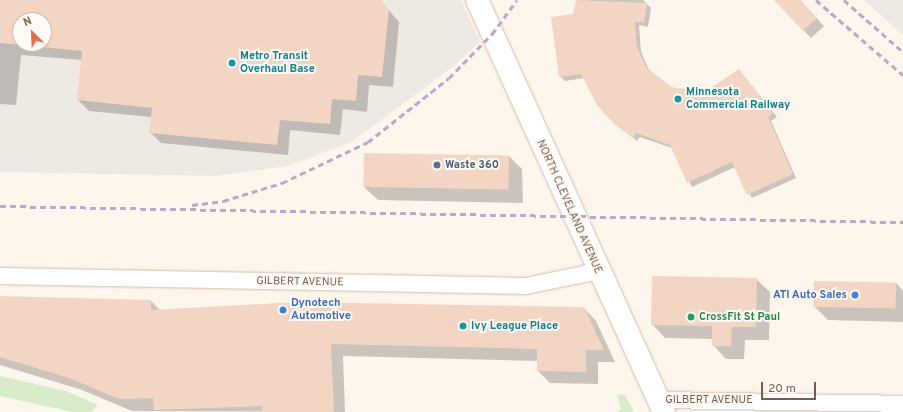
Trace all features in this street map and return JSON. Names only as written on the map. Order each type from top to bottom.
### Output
[{"type":"street","name":"NORTH CLEVELAND AVENUE","points":[[477,0],[661,406]]},
{"type":"street","name":"GILBERT AVENUE","points":[[0,276],[526,286],[599,270]]},
{"type":"street","name":"GILBERT AVENUE","points":[[661,406],[903,404]]},
{"type":"shaded area","points":[[0,0],[461,0],[480,42],[453,67],[351,142],[288,166],[215,176],[0,172]]},
{"type":"shaded area","points":[[864,0],[903,0],[903,35]]},
{"type":"green space","points":[[0,376],[66,391],[98,405],[91,412],[72,412],[0,396]]},
{"type":"green space","points":[[622,394],[626,397],[634,412],[616,412],[621,409],[617,395]]},
{"type":"building","name":"Metro Transit Overhaul Base","points":[[0,0],[381,0],[389,10],[382,77],[358,75],[356,101],[332,99],[330,124],[280,120],[277,145],[149,133],[152,108],[77,100],[82,51],[52,48],[52,12],[12,12],[12,44],[0,43]]},
{"type":"building","name":"Minnesota Commercial Railway","points":[[576,0],[647,3],[644,23],[635,22],[637,47],[646,67],[673,88],[708,90],[739,69],[773,112],[768,117],[793,174],[747,195],[732,162],[687,183],[670,145],[636,133],[633,138],[614,124],[597,105],[581,74],[559,77],[551,17],[573,14]]},
{"type":"building","points":[[774,0],[800,0],[817,18],[803,31]]},
{"type":"building","name":"Waste 360","points":[[364,153],[509,156],[508,190],[363,187]]},
{"type":"building","points":[[652,276],[757,278],[756,327],[732,327],[731,346],[712,346],[712,326],[651,325]]},
{"type":"building","name":"ATI Auto Sales","points":[[814,281],[896,282],[896,308],[814,307]]},
{"type":"building","points":[[0,296],[151,300],[151,310],[298,302],[584,307],[604,350],[586,350],[586,372],[537,371],[537,349],[331,344],[334,412],[262,412],[262,406],[154,410],[153,398],[119,399],[69,378],[0,357]]},
{"type":"railway","points":[[192,205],[223,201],[282,183],[368,142],[449,78],[492,34],[517,0]]},
{"type":"railway","points":[[816,0],[903,75]]},
{"type":"railway","points":[[844,0],[903,52]]},
{"type":"railway","points":[[0,206],[903,222]]},
{"type":"place","name":"Metro Transit Overhaul Base","points":[[232,63]]},
{"type":"place","name":"Minnesota Commercial Railway","points":[[678,99]]},
{"type":"place","name":"Waste 360","points":[[437,165]]},
{"type":"place","name":"ATI Auto Sales","points":[[855,295]]},
{"type":"place","name":"Dynotech Automotive","points":[[283,310]]},
{"type":"place","name":"CrossFit St Paul","points":[[691,317]]},
{"type":"place","name":"Ivy League Place","points":[[463,326]]}]
